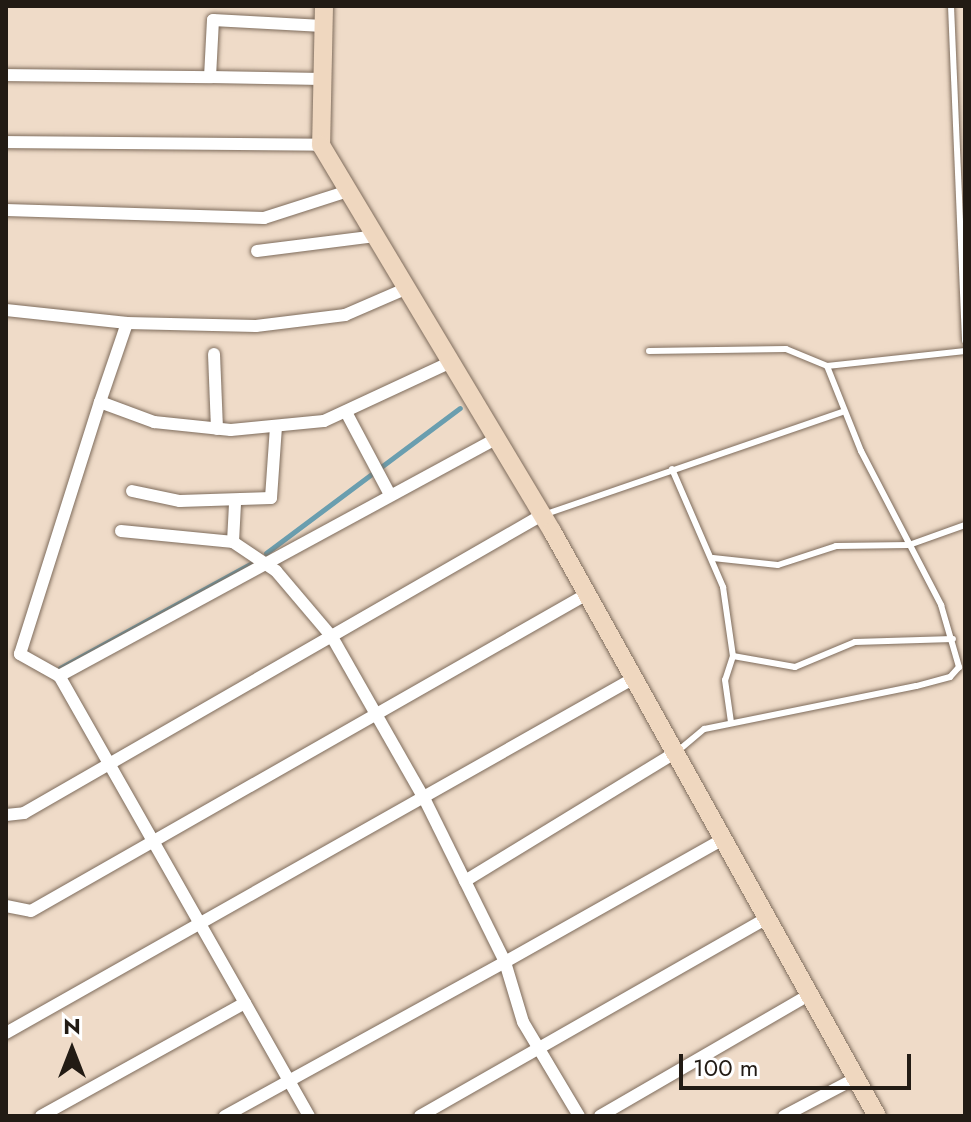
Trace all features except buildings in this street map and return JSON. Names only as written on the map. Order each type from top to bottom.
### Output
[{"type":"main road","points":[[324,6],[321,145],[542,515],[877,1116]]},
{"type":"street","points":[[210,77],[213,6]]},
{"type":"street","points":[[213,20],[323,26]]},
{"type":"street","points":[[6,75],[322,79]]},
{"type":"street","points":[[6,142],[321,145]]},
{"type":"street","points":[[6,210],[264,218],[348,191]]},
{"type":"street","points":[[257,251],[375,236]]},
{"type":"street","points":[[6,310],[127,323],[271,324],[345,315],[407,288]]},
{"type":"street","points":[[20,654],[127,323]]},
{"type":"street","points":[[214,354],[217,429]]},
{"type":"street","points":[[100,402],[154,422],[217,429],[324,421],[451,362]]},
{"type":"street","points":[[346,412],[389,493]]},
{"type":"street","points":[[132,491],[235,503],[274,493],[276,426]]},
{"type":"street","points":[[59,676],[268,563],[389,493],[496,439]]},
{"type":"street","points":[[233,542],[235,503]]},
{"type":"street","points":[[6,815],[24,813],[109,766],[542,515]]},
{"type":"street","points":[[121,531],[233,542],[268,563],[332,637],[424,798],[505,962],[538,1048],[579,1116]]},
{"type":"street","points":[[6,906],[31,911],[587,594]]},
{"type":"street","points":[[6,653],[20,654],[59,676],[309,1116]]},
{"type":"street","points":[[6,1033],[634,678]]},
{"type":"street","points":[[465,881],[675,753]]},
{"type":"street","points":[[225,1116],[723,839]]},
{"type":"street","points":[[420,1116],[767,918]]},
{"type":"street","points":[[600,1116],[809,995]]},
{"type":"street","points":[[41,1116],[245,1003]]},
{"type":"street","points":[[784,1116],[856,1078]]},
{"type":"lane","points":[[951,6],[965,341]]},
{"type":"lane","points":[[649,351],[786,349],[827,366],[965,351]]},
{"type":"lane","points":[[675,753],[704,729],[950,677],[959,667],[953,639],[842,412],[827,366]]},
{"type":"lane","points":[[542,515],[842,412]]},
{"type":"lane","points":[[672,469],[712,558],[733,656],[725,680],[731,722]]},
{"type":"lane","points":[[712,558],[778,565],[836,546],[909,545],[965,525]]},
{"type":"lane","points":[[733,656],[795,667],[855,642],[953,639]]},
{"type":"waterway","points":[[266,553],[460,408]]},
{"type":"waterway","points":[[60,668],[254,562]]}]
